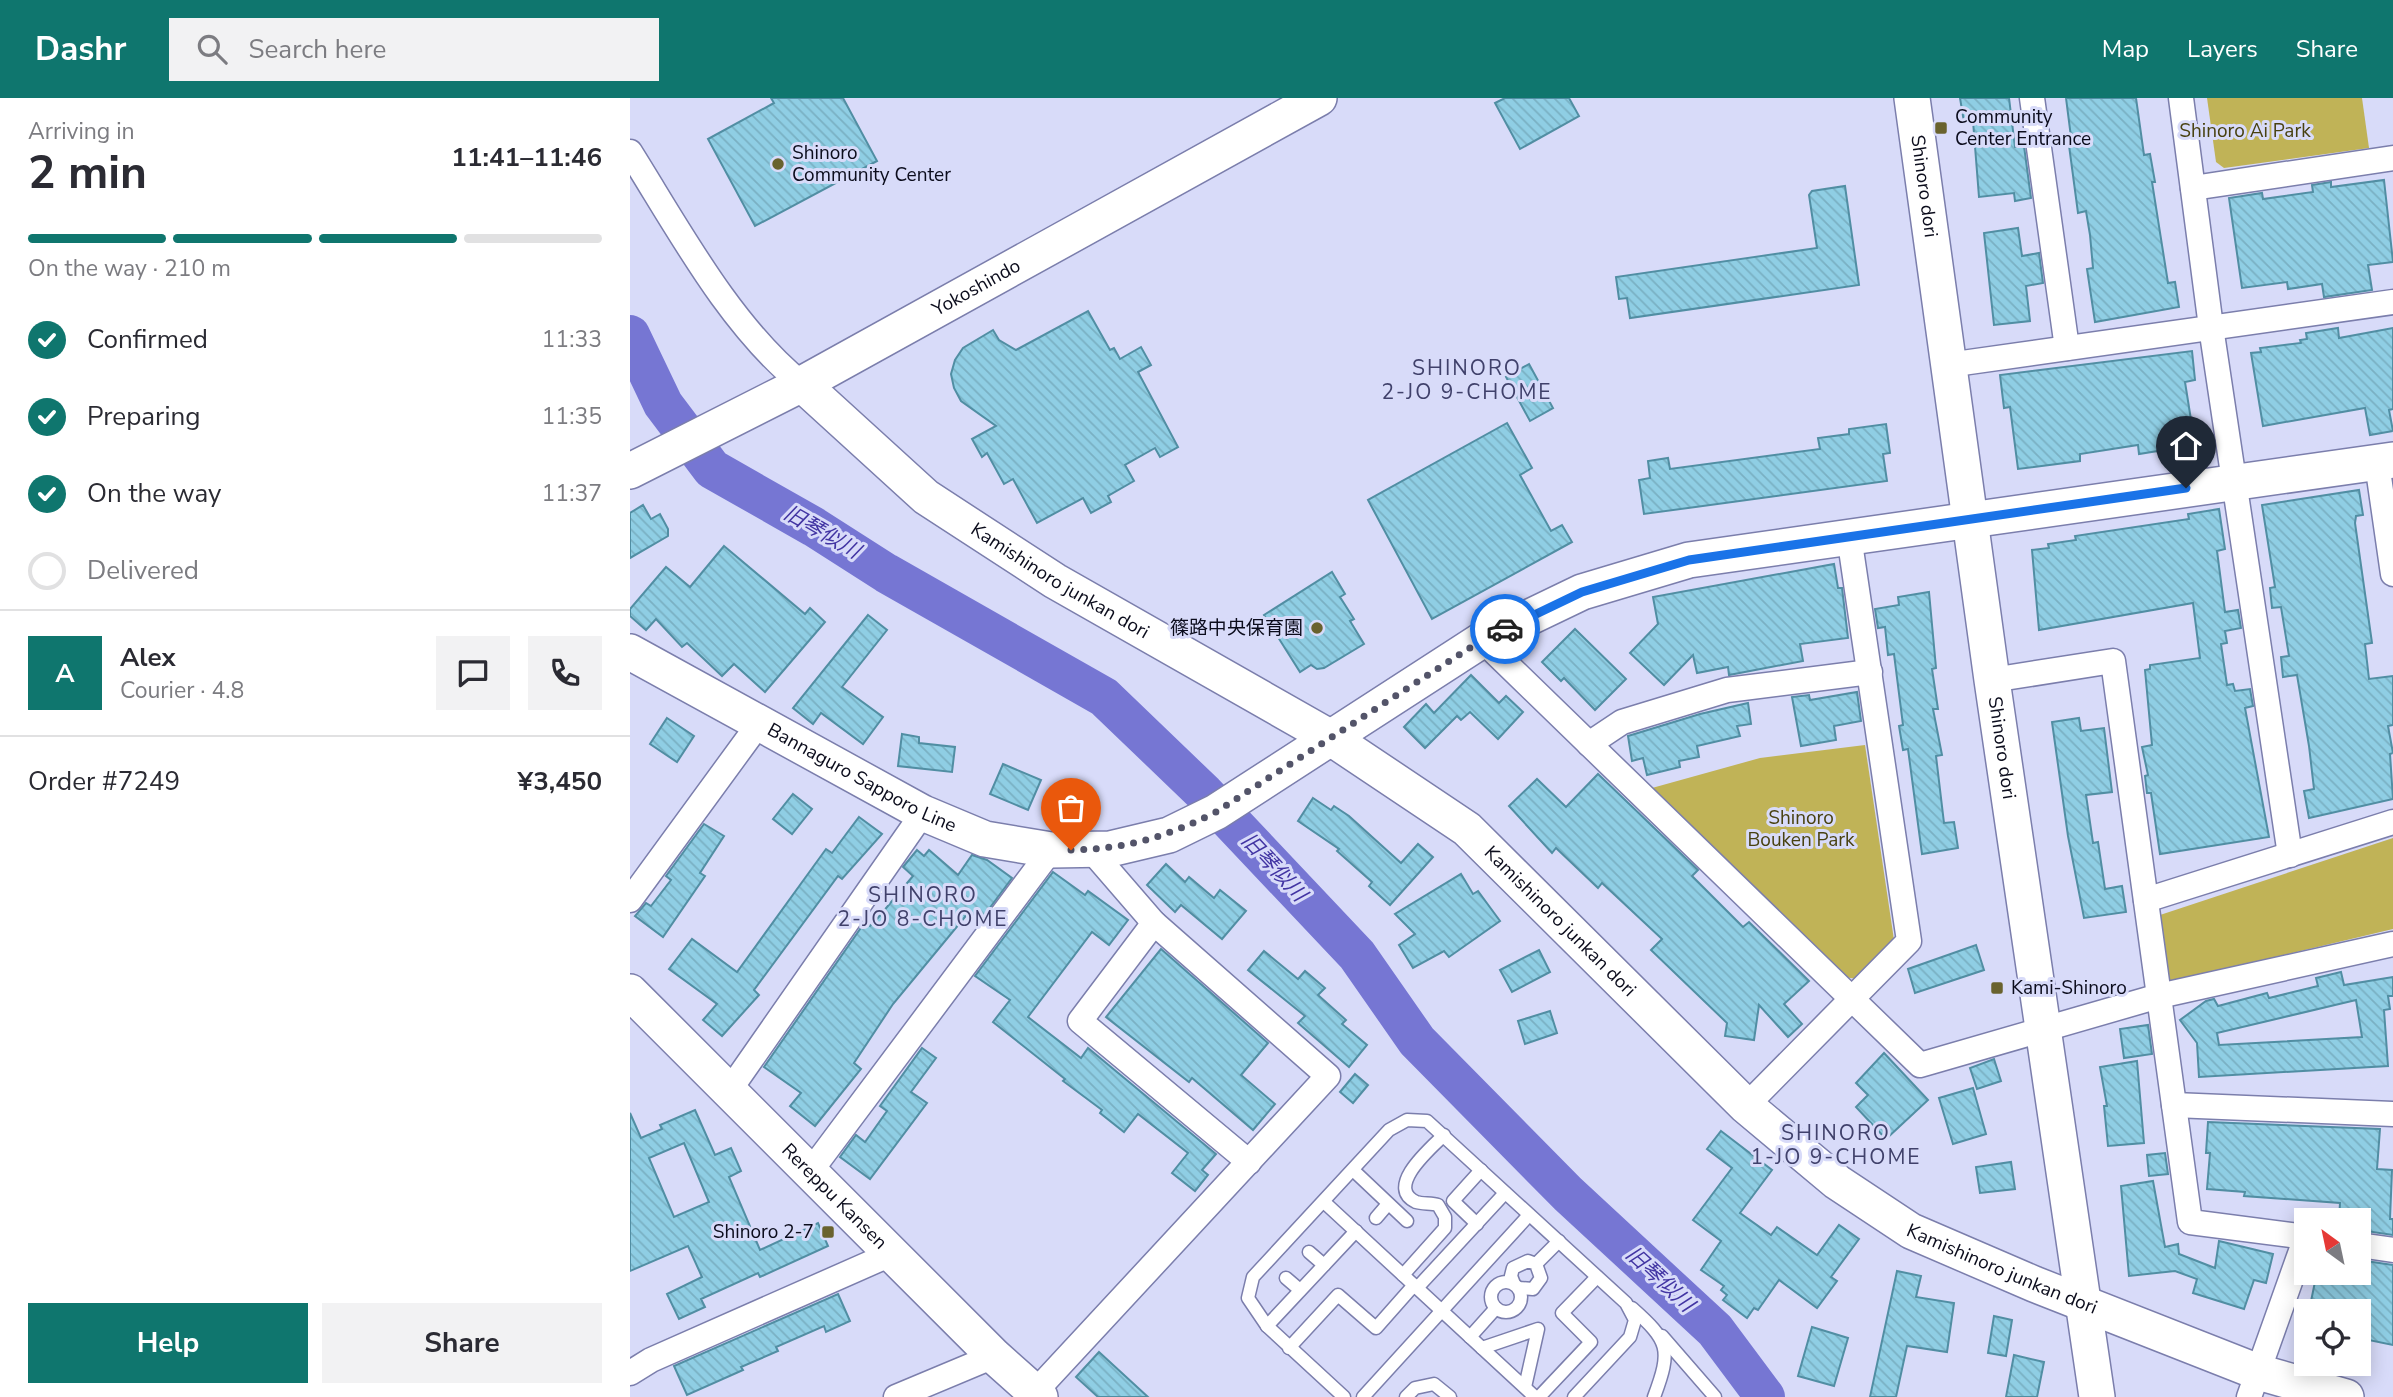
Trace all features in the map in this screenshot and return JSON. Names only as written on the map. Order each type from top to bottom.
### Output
[{"type":"main road","name":"Yokoshindo","points":[[635,469],[802,384],[1319,98]]},
{"type":"main road","name":"Shinoro dori","points":[[1912,98],[1969,520],[2046,1030],[2097,1397]]},
{"type":"main road","name":"Kamishinoro junkan dori","points":[[802,384],[926,497],[1055,581],[1331,738],[1467,829],[1746,1106],[1837,1182],[1911,1231],[2084,1303],[2254,1384],[2346,1397]]},
{"type":"main road","points":[[1331,738],[1482,640],[1582,592],[1689,560],[2385,462]]},
{"type":"main road","name":"Bannaguro Sapporo Line","points":[[630,652],[758,725],[923,813],[985,839],[1051,850],[1100,849],[1169,835],[1216,812],[1331,738]]},
{"type":"main road","name":"Rereppu Kansen","points":[[630,992],[993,1356],[1038,1395]]},
{"type":"street","points":[[2032,98],[2067,348]]},
{"type":"street","points":[[2181,98],[2211,327],[2290,855]]},
{"type":"street","points":[[630,152],[701,263],[771,359],[802,384]]},
{"type":"street","points":[[2193,188],[2393,158]]},
{"type":"street","points":[[1948,365],[2393,302]]},
{"type":"street","points":[[2385,462],[2393,574]]},
{"type":"street","points":[[1746,1106],[1909,941],[1849,537]]},
{"type":"street","points":[[1482,640],[1920,1065],[2159,996],[2393,944]]},
{"type":"street","points":[[1992,680],[2113,661],[2190,1222],[2294,1235]]},
{"type":"street","points":[[1589,744],[1622,722],[1727,690],[1870,672]]},
{"type":"street","points":[[630,900],[758,725]]},
{"type":"street","points":[[729,1091],[923,813]]},
{"type":"street","points":[[2146,900],[2393,822]]},
{"type":"street","points":[[1038,1395],[1328,1076],[1154,923],[1100,849]]},
{"type":"street","points":[[810,1172],[1051,850]]},
{"type":"street","points":[[1154,923],[1080,1021],[1249,1162]]},
{"type":"street","points":[[2174,1105],[2393,1114]]},
{"type":"street","points":[[2371,1247],[2393,1250]]},
{"type":"street","points":[[630,1373],[651,1360],[891,1254]]},
{"type":"street","points":[[2254,1384],[2294,1271]]},
{"type":"street","points":[[896,1397],[993,1356]]},
{"type":"lane","points":[[1344,1397],[1267,1326],[1248,1298],[1253,1277],[1389,1130],[1407,1121],[1427,1121],[1444,1135],[1660,1333],[1715,1397]]},
{"type":"lane","points":[[1403,1275],[1445,1228],[1445,1217],[1438,1205],[1416,1202],[1406,1192],[1405,1183],[1412,1169],[1444,1135]]},
{"type":"lane","points":[[1353,1170],[1407,1221]]},
{"type":"lane","points":[[1477,1224],[1452,1201],[1481,1170]]},
{"type":"lane","points":[[1289,1348],[1338,1295],[1376,1328],[1506,1193]]},
{"type":"lane","points":[[1324,1202],[1532,1394]]},
{"type":"lane","points":[[1376,1218],[1388,1204]]},
{"type":"lane","points":[[1363,1397],[1529,1215]]},
{"type":"lane","points":[[1267,1326],[1356,1231]]},
{"type":"lane","points":[[1536,1264],[1559,1241]]},
{"type":"lane","points":[[1309,1252],[1324,1265]]},
{"type":"lane","points":[[1516,1286],[1513,1268],[1528,1261],[1536,1264],[1541,1278],[1538,1284],[1532,1289],[1516,1286],[1500,1283],[1494,1288],[1492,1302],[1496,1308],[1503,1312],[1517,1308],[1521,1295],[1516,1286]]},
{"type":"lane","points":[[1532,1394],[1591,1342],[1562,1313],[1598,1277]]},
{"type":"lane","points":[[1286,1278],[1300,1290]]},
{"type":"lane","points":[[1574,1397],[1630,1337],[1635,1320],[1626,1303]]},
{"type":"lane","points":[[1470,1337],[1496,1308]]},
{"type":"lane","points":[[1482,1348],[1538,1329],[1532,1394]]},
{"type":"lane","points":[[1654,1397],[1666,1353],[1660,1333]]},
{"type":"lane","points":[[1406,1397],[1415,1388],[1434,1384],[1450,1397]]},
{"type":"green space","name":"Shinoro Ai Park","points":[[2207,98],[2362,98],[2369,148],[2224,168],[2216,162]]},
{"type":"green space","name":"Shinoro Bouken Park","points":[[1865,745],[1894,940],[1857,979],[1844,977],[1652,788],[1760,758]]},
{"type":"green space","points":[[2393,838],[2393,929],[2167,983],[2157,916]]},
{"type":"building","points":[[771,98],[843,98],[877,161],[755,226],[708,139],[774,103]]},
{"type":"building","points":[[1505,98],[1569,98],[1579,116],[1520,149],[1495,103]]},
{"type":"building","points":[[1960,98],[2009,98],[2015,147],[2024,146],[2031,198],[2015,201],[2014,193],[1979,197],[1973,121],[1964,122]]},
{"type":"building","points":[[2066,98],[2136,98],[2144,155],[2150,154],[2155,182],[2152,182],[2168,283],[2175,282],[2179,307],[2095,322],[2087,269],[2093,268],[2090,235],[2086,211],[2078,213],[2068,138],[2071,137]]},
{"type":"building","points":[[2384,180],[2393,262],[2368,265],[2372,290],[2324,297],[2322,284],[2288,289],[2287,282],[2242,288],[2229,198],[2262,193],[2263,199],[2313,192],[2312,185],[2331,182],[2331,187]]},
{"type":"building","points":[[1845,186],[1859,285],[1630,318],[1627,298],[1619,299],[1616,277],[1817,248],[1809,195],[1812,191]]},
{"type":"building","points":[[2018,228],[2022,256],[2039,253],[2043,283],[2026,286],[2030,321],[1994,325],[1984,233]]},
{"type":"building","points":[[1088,311],[1110,350],[1114,348],[1120,359],[1141,347],[1151,365],[1138,372],[1178,447],[1160,457],[1155,448],[1125,465],[1134,481],[1108,496],[1111,502],[1091,513],[1083,498],[1037,523],[1013,479],[1004,484],[987,453],[982,457],[972,439],[996,426],[961,401],[951,374],[955,360],[963,348],[993,330],[999,340],[1016,350]]},
{"type":"building","points":[[2338,328],[2339,338],[2393,328],[2393,409],[2389,410],[2393,431],[2370,435],[2365,408],[2263,426],[2251,353],[2261,352],[2260,348],[2301,343],[2300,340],[2307,339],[2306,333]]},
{"type":"building","points":[[2192,351],[2195,380],[2185,382],[2195,445],[2139,454],[2138,445],[2080,454],[2080,461],[2018,469],[2010,407],[2004,408],[2000,375]]},
{"type":"building","points":[[1529,364],[1553,408],[1530,421],[1506,377]]},
{"type":"building","points":[[1507,423],[1532,468],[1520,475],[1551,531],[1562,525],[1572,542],[1432,619],[1368,500]]},
{"type":"building","points":[[1886,424],[1890,453],[1883,454],[1887,481],[1644,514],[1639,480],[1650,478],[1648,461],[1668,458],[1670,469],[1820,449],[1818,438],[1849,434],[1849,429]]},
{"type":"building","points":[[2359,490],[2363,515],[2356,516],[2355,523],[2372,643],[2365,644],[2369,679],[2393,676],[2393,725],[2388,726],[2393,753],[2390,754],[2393,799],[2309,818],[2304,791],[2314,789],[2309,746],[2297,675],[2283,677],[2281,657],[2289,656],[2281,607],[2272,608],[2270,588],[2275,587],[2262,505]]},
{"type":"building","points":[[643,505],[651,519],[660,514],[668,529],[668,536],[630,558],[630,513]]},
{"type":"building","points":[[2219,509],[2225,549],[2217,551],[2225,612],[2238,610],[2241,628],[2225,631],[2227,643],[2221,644],[2227,685],[2233,684],[2235,691],[2250,689],[2253,706],[2245,708],[2269,837],[2160,854],[2151,793],[2147,793],[2145,776],[2148,775],[2142,747],[2152,745],[2145,670],[2150,669],[2150,665],[2200,658],[2193,603],[2039,630],[2032,550],[2049,548],[2048,544],[2076,540],[2075,536],[2189,519],[2188,514]]},
{"type":"building","points":[[724,546],[805,614],[810,608],[825,622],[765,692],[734,664],[722,676],[687,643],[682,647],[656,619],[646,630],[630,616],[630,609],[666,567],[690,587]]},
{"type":"building","points":[[1834,564],[1838,588],[1842,588],[1848,638],[1800,644],[1803,661],[1729,675],[1728,667],[1697,673],[1693,655],[1664,685],[1630,653],[1658,624],[1653,597]]},
{"type":"building","points":[[1332,572],[1345,594],[1340,597],[1354,619],[1350,621],[1364,644],[1324,668],[1317,669],[1311,665],[1300,672],[1264,615]]},
{"type":"building","points":[[1929,592],[1936,668],[1932,669],[1938,709],[1933,709],[1942,755],[1936,756],[1944,823],[1954,822],[1958,848],[1922,854],[1908,749],[1903,750],[1899,726],[1903,725],[1894,654],[1888,655],[1885,627],[1878,628],[1875,609],[1899,605],[1898,597]]},
{"type":"building","points":[[868,615],[887,630],[842,687],[883,717],[863,744],[821,713],[813,724],[793,708]]},
{"type":"building","points":[[1575,629],[1626,679],[1595,710],[1564,678],[1561,681],[1542,662]]},
{"type":"building","points":[[1471,675],[1499,703],[1506,696],[1523,712],[1498,739],[1470,712],[1461,720],[1457,716],[1425,748],[1404,727],[1426,704],[1434,713]]},
{"type":"building","points":[[1857,692],[1861,721],[1834,726],[1836,740],[1801,746],[1792,697],[1809,695],[1810,700]]},
{"type":"building","points":[[1748,703],[1751,724],[1737,726],[1740,736],[1697,746],[1699,757],[1679,761],[1680,767],[1647,775],[1643,758],[1632,761],[1628,736],[1700,714]]},
{"type":"building","points":[[667,718],[694,736],[677,762],[650,744]]},
{"type":"building","points":[[2079,718],[2081,731],[2104,728],[2112,792],[2086,795],[2093,843],[2098,842],[2105,889],[2122,886],[2126,912],[2084,918],[2068,836],[2052,722]]},
{"type":"building","points":[[902,734],[919,737],[919,743],[955,747],[952,772],[898,766]]},
{"type":"building","points":[[1003,764],[1041,780],[1028,810],[990,794]]},
{"type":"building","points":[[1598,774],[1698,870],[1692,876],[1743,927],[1749,922],[1809,981],[1784,1004],[1802,1024],[1788,1037],[1759,1005],[1754,1040],[1725,1036],[1727,1023],[1651,950],[1662,939],[1602,883],[1598,888],[1556,848],[1552,853],[1509,806],[1537,779],[1566,807]]},
{"type":"building","points":[[793,794],[812,809],[792,834],[773,819]]},
{"type":"building","points":[[1313,798],[1331,810],[1334,806],[1349,816],[1401,863],[1418,844],[1433,857],[1390,905],[1369,886],[1372,882],[1337,851],[1339,849],[1298,821]]},
{"type":"building","points":[[859,817],[882,834],[842,879],[838,876],[754,990],[759,995],[722,1036],[703,1020],[717,1004],[669,969],[692,939],[737,972],[826,849],[832,853]]},
{"type":"building","points":[[704,824],[724,836],[700,873],[705,876],[663,937],[635,916],[646,903],[651,906],[671,880],[666,876]]},
{"type":"building","points":[[917,850],[924,856],[929,850],[958,875],[972,855],[987,860],[1012,878],[980,921],[969,912],[893,1004],[854,1063],[861,1069],[815,1126],[790,1106],[801,1093],[764,1067],[865,922],[870,926],[913,876],[903,867]]},
{"type":"building","points":[[1166,864],[1185,882],[1189,877],[1214,898],[1220,890],[1246,911],[1222,939],[1181,905],[1175,912],[1147,885]]},
{"type":"building","points":[[1053,872],[1085,895],[1088,891],[1128,920],[1109,945],[1092,932],[1028,1017],[1081,1058],[1088,1048],[1216,1154],[1202,1170],[1208,1175],[1195,1191],[1172,1173],[1188,1153],[1138,1114],[1124,1132],[1100,1113],[1102,1110],[993,1022],[1010,1000],[975,976]]},
{"type":"building","points":[[1461,874],[1473,894],[1478,891],[1500,921],[1449,957],[1444,951],[1413,968],[1399,945],[1415,934],[1395,914]]},
{"type":"building","points":[[1976,945],[1984,970],[1915,993],[1908,969]]},
{"type":"building","points":[[1161,949],[1268,1043],[1241,1075],[1275,1104],[1253,1130],[1192,1078],[1189,1082],[1106,1017]]},
{"type":"building","points":[[1539,950],[1550,972],[1512,992],[1500,970]]},
{"type":"building","points":[[1264,951],[1298,979],[1305,971],[1325,988],[1318,995],[1346,1020],[1342,1024],[1367,1045],[1349,1067],[1298,1023],[1305,1016],[1248,970]]},
{"type":"building","points":[[2341,972],[2344,985],[2393,977],[2393,996],[2388,996],[2390,1009],[2384,1010],[2388,1066],[2199,1077],[2197,1043],[2180,1020],[2206,1001],[2214,999],[2218,1006],[2267,993],[2269,998],[2318,986],[2316,978]],"holes":[[[2356,1000],[2362,1037],[2219,1045],[2217,1033]]]},
{"type":"building","points":[[1550,1011],[1557,1033],[1525,1044],[1518,1021]]},
{"type":"building","points":[[2148,1025],[2152,1054],[2124,1058],[2120,1029]]},
{"type":"building","points":[[922,1048],[936,1058],[911,1092],[927,1103],[870,1179],[840,1157],[856,1135],[865,1142],[887,1111],[880,1106]]},
{"type":"building","points":[[1884,1053],[1928,1100],[1886,1139],[1856,1107],[1868,1095],[1856,1083]]},
{"type":"building","points":[[1994,1059],[2001,1081],[1977,1089],[1970,1068]]},
{"type":"building","points":[[2137,1061],[2144,1143],[2108,1146],[2104,1106],[2107,1106],[2100,1067]]},
{"type":"building","points":[[1355,1074],[1368,1085],[1353,1103],[1340,1092]]},
{"type":"building","points":[[1973,1088],[1986,1134],[1953,1144],[1939,1098]]},
{"type":"building","points":[[695,1110],[715,1155],[731,1148],[741,1171],[729,1177],[760,1250],[818,1223],[828,1246],[760,1277],[758,1273],[701,1299],[705,1307],[679,1319],[667,1294],[702,1277],[688,1246],[630,1271],[630,1113],[641,1138],[662,1129],[660,1125]],"holes":[[[684,1143],[709,1202],[674,1217],[649,1158]]]},
{"type":"building","points":[[2208,1122],[2380,1129],[2377,1169],[2392,1170],[2390,1219],[2393,1219],[2393,1235],[2371,1232],[2371,1208],[2340,1208],[2340,1203],[2244,1196],[2245,1192],[2207,1189],[2210,1153],[2206,1153]]},
{"type":"building","points":[[1721,1131],[1772,1170],[1740,1213],[1771,1235],[1777,1227],[1817,1255],[1839,1225],[1859,1239],[1831,1277],[1837,1281],[1817,1308],[1779,1280],[1758,1310],[1754,1308],[1747,1318],[1723,1300],[1727,1295],[1721,1290],[1724,1286],[1701,1270],[1721,1241],[1693,1220],[1732,1168],[1707,1149]]},
{"type":"building","points":[[2165,1153],[2168,1174],[2149,1176],[2147,1155]]},
{"type":"building","points":[[2011,1162],[2015,1189],[1980,1193],[1976,1167]]},
{"type":"building","points":[[2153,1181],[2165,1247],[2178,1244],[2179,1254],[2215,1268],[2219,1241],[2273,1254],[2266,1283],[2254,1280],[2244,1309],[2193,1293],[2197,1279],[2175,1271],[2129,1276],[2121,1186]]},
{"type":"building","points":[[2371,1262],[2393,1265],[2393,1345],[2371,1340],[2371,1299],[2311,1299],[2314,1285],[2371,1285]]},
{"type":"building","points":[[1897,1271],[1921,1276],[1916,1297],[1954,1303],[1947,1352],[1907,1346],[1896,1397],[1870,1397]]},
{"type":"building","points":[[838,1294],[850,1321],[826,1332],[824,1326],[776,1347],[778,1351],[741,1367],[743,1370],[687,1395],[674,1366]]},
{"type":"building","points":[[1994,1316],[2012,1320],[2006,1356],[1988,1353]]},
{"type":"building","points":[[1812,1327],[1848,1338],[1834,1386],[1798,1376]]},
{"type":"building","points":[[1099,1352],[1148,1397],[1098,1397],[1076,1377]]},
{"type":"building","points":[[2014,1355],[2044,1362],[2037,1397],[2006,1397]]},
{"type":"waterway","name":"旧琴似川","points":[[630,335],[663,404],[712,469],[814,527],[886,573],[1104,697],[1204,793],[1357,955],[1417,1041],[1568,1194],[1715,1330],[1765,1397]]},
{"type":"way so far","points":[[1071,850],[1110,849],[1169,835],[1216,812],[1482,640],[1505,629]]},
{"type":"place","name":"Community Center Entrance","points":[[1941,128]]},
{"type":"place","name":"Shinoro Community Center","points":[[778,164]]},
{"type":"place","name":"篠路中央保育園","points":[[1317,628]]},
{"type":"place","name":"Kami-Shinoro","points":[[1997,988]]},
{"type":"place","name":"Shinoro 2-7","points":[[828,1232]]},
{"type":"district","name":"SHINORO 2-JO 9-CHOME","points":[[1467,380]]},
{"type":"district","name":"SHINORO 2-JO 8-CHOME","points":[[923,907]]},
{"type":"district","name":"SHINORO 1-JO 9-CHOME","points":[[1836,1145]]},
{"type":"route","points":[[1505,629],[1582,592],[1689,560],[2186,488]]}]
